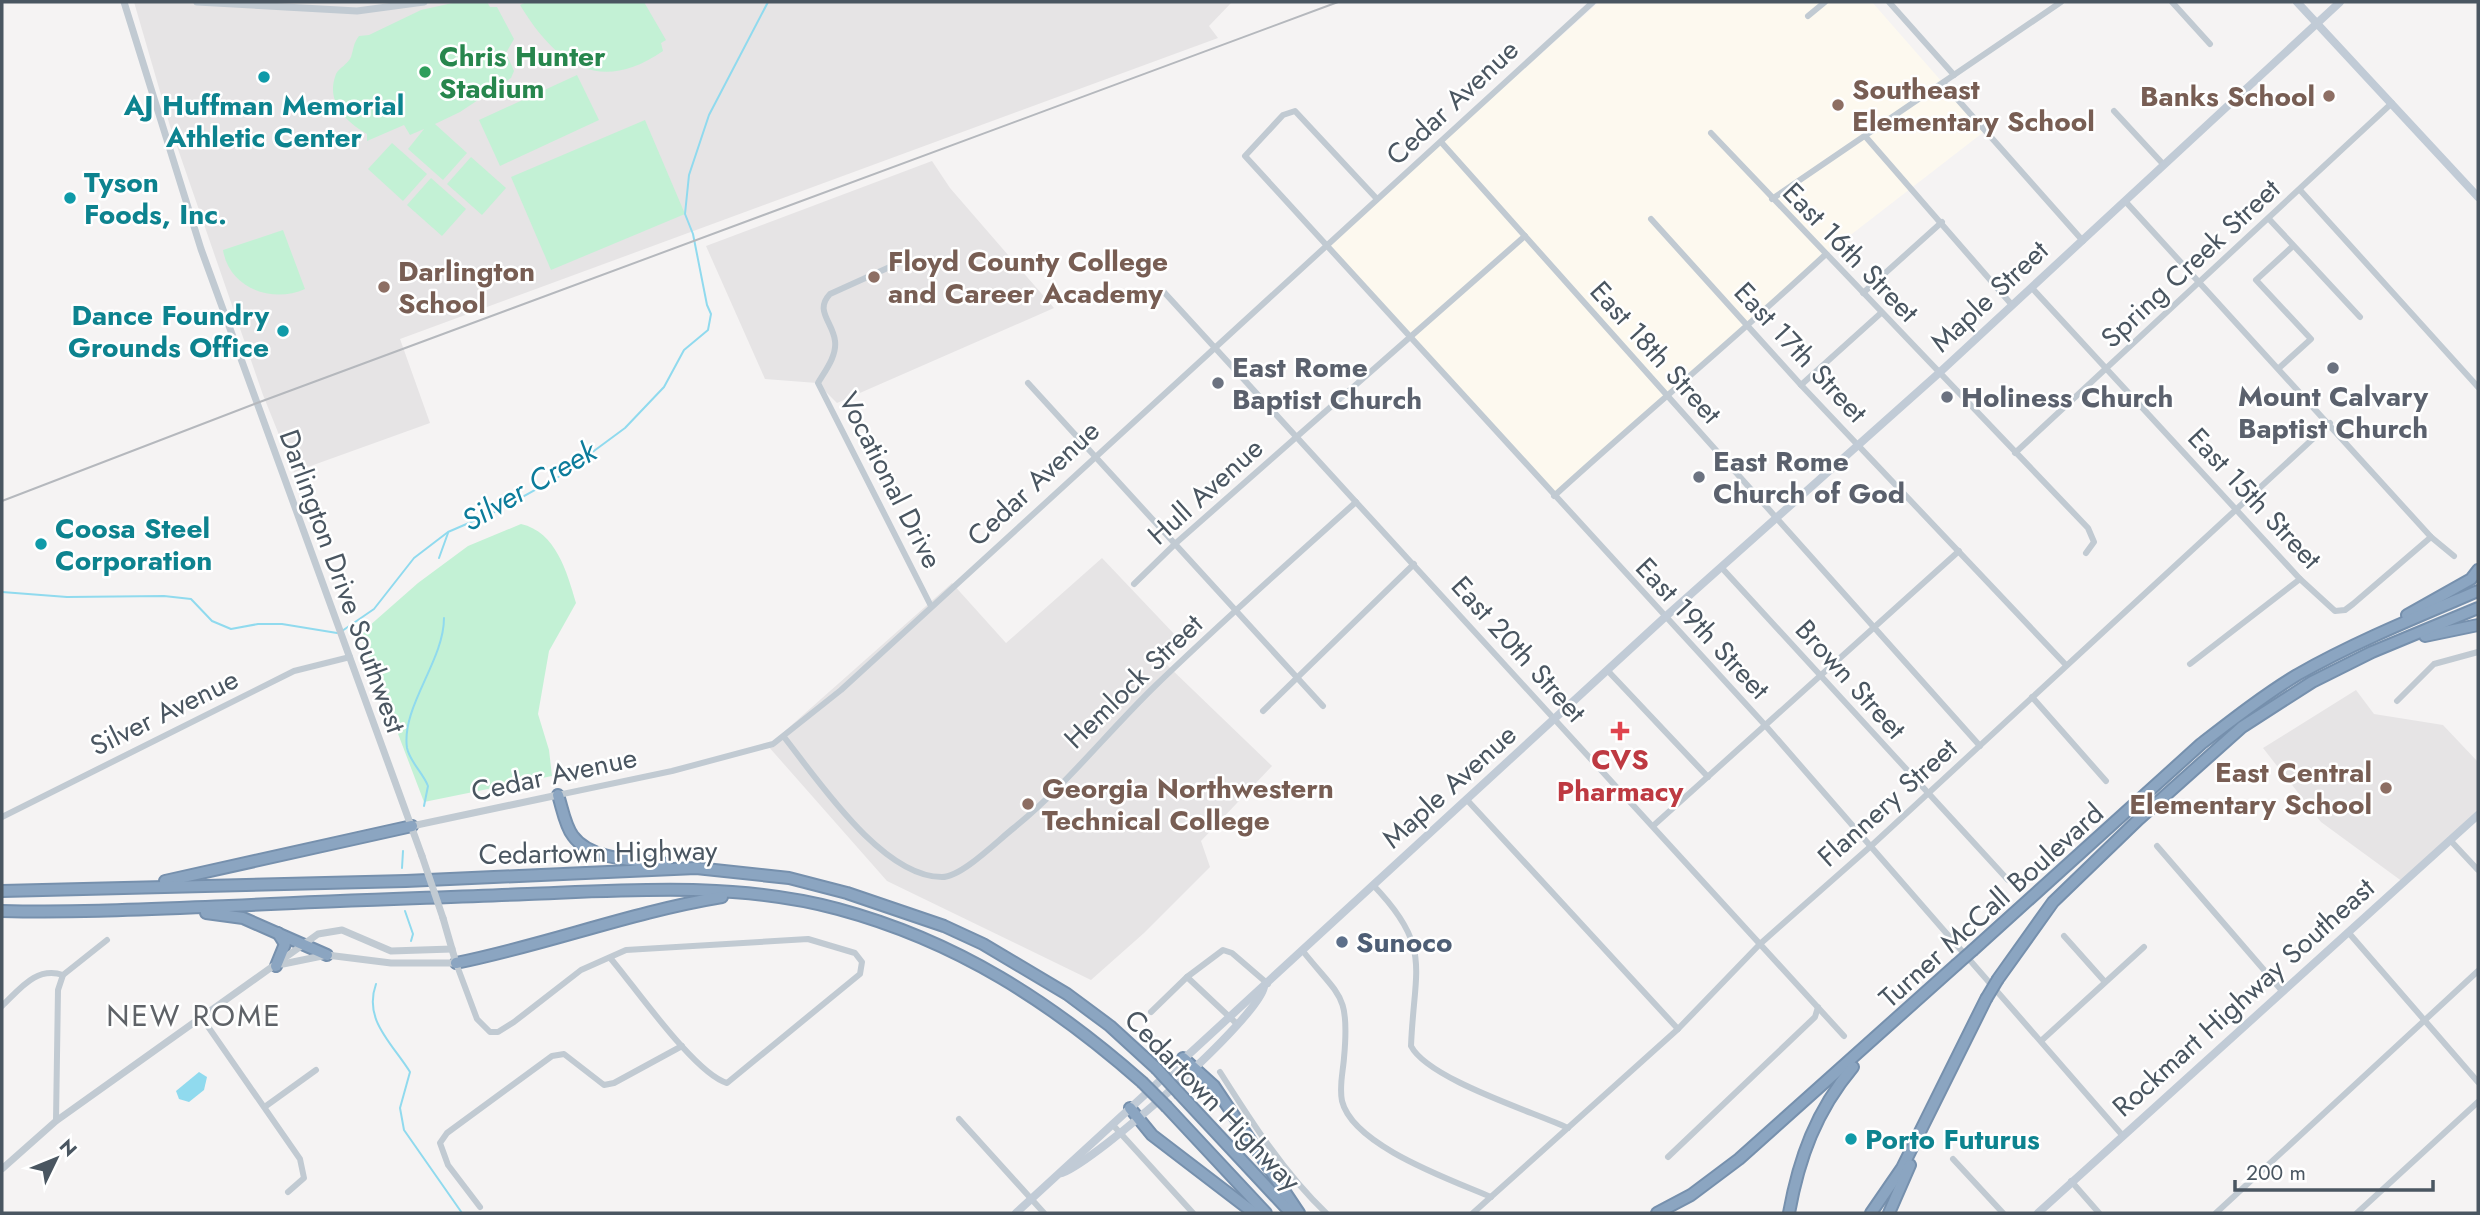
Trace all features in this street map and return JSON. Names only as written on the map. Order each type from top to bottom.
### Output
[{"type":"highway","points":[[2366,639],[2471,579],[2478,570]]},
{"type":"highway","name":"Turner McCall Boulevard","points":[[1657,1213],[1691,1195],[1739,1159],[1898,1019],[2201,744],[2296,676],[2366,639],[2478,591]]},
{"type":"highway","name":"Turner McCall Boulevard","points":[[1871,1213],[1902,1168],[1986,999],[2053,902],[2149,809],[2242,727],[2312,682],[2478,608]]},
{"type":"highway","points":[[2401,641],[2478,625]]},
{"type":"highway","points":[[558,795],[573,836],[597,853],[696,868]]},
{"type":"highway","points":[[142,886],[412,826]]},
{"type":"highway","name":"Cedartown Highway","points":[[2,891],[290,885],[696,868],[789,878],[847,892],[964,935],[1067,994],[1156,1068],[1291,1213]]},
{"type":"highway","name":"Cedartown Highway","points":[[2,911],[658,889],[787,898],[840,909],[932,942],[973,961],[1046,1004],[1082,1029],[1142,1082],[1266,1213]]},
{"type":"highway","points":[[456,963],[578,933],[625,917],[741,893]]},
{"type":"highway","points":[[183,907],[243,918],[327,955]]},
{"type":"highway","points":[[276,931],[285,944],[276,966]]},
{"type":"highway","points":[[1789,1213],[1799,1161],[1822,1111],[1853,1067],[1898,1019]]},
{"type":"highway","points":[[1183,1058],[1195,1066],[1214,1086],[1299,1213]]},
{"type":"highway","points":[[1888,1213],[1941,1090]]},
{"type":"highway","points":[[1134,1113],[1152,1135],[1254,1213]]},
{"type":"main road","points":[[2297,2],[2478,197]]},
{"type":"main road","name":"Maple Street","points":[[1664,618],[1857,443],[1939,373],[2340,2]]},
{"type":"main road","name":"Maple Avenue","points":[[1134,1113],[1154,1085],[1228,1016],[1266,986],[1664,618]]},
{"type":"main road","name":"Rockmart Highway Southeast","points":[[2038,1213],[2478,815]]},
{"type":"main road","name":"Maple Avenue","points":[[1134,1113],[1164,1094],[1195,1066],[1256,1003],[1266,986]]},
{"type":"main road","points":[[1016,1213],[1112,1124],[1134,1113]]},
{"type":"main road","points":[[1062,1173],[1120,1133],[1134,1113]]},
{"type":"street","name":"Darlington Drive Southwest","points":[[124,2],[201,249],[412,826],[477,1019],[489,1032],[498,1032],[581,970],[611,958]]},
{"type":"street","points":[[197,2],[357,11],[424,2]]},
{"type":"street","name":"Cedar Avenue","points":[[412,826],[724,757],[764,747],[784,737],[819,709],[1214,345],[1326,247],[1593,2]]},
{"type":"street","points":[[1808,16],[1825,2]]},
{"type":"street","points":[[1889,2],[1954,75]]},
{"type":"street","points":[[1772,199],[2061,2]]},
{"type":"street","points":[[2172,2],[2210,44]]},
{"type":"street","points":[[1943,83],[2083,241]]},
{"type":"street","name":"Spring Creek Street","points":[[2015,453],[2392,103]]},
{"type":"street","name":"East 19th Street","points":[[1377,199],[1295,111],[1283,115],[1245,156],[1765,726],[2123,1136]]},
{"type":"street","points":[[2115,111],[2163,164]]},
{"type":"street","name":"East 16th Street","points":[[1711,133],[2092,534],[2094,542],[2086,553]]},
{"type":"street","points":[[1865,136],[2012,305]]},
{"type":"street","name":"East 18th Street","points":[[1441,142],[1980,747]]},
{"type":"street","points":[[2300,190],[2478,387]]},
{"type":"street","points":[[2126,201],[2431,537],[2454,556]]},
{"type":"street","name":"East 17th Street","points":[[1651,219],[1801,385],[2066,665]]},
{"type":"street","points":[[2269,219],[2360,317]]},
{"type":"street","points":[[1864,293],[1942,222]]},
{"type":"street","name":"Hull Avenue","points":[[1134,584],[1176,543],[1525,236]]},
{"type":"street","points":[[2279,368],[2311,339],[2256,280],[2293,246]]},
{"type":"street","points":[[1554,496],[1666,394],[1748,327],[1826,254]]},
{"type":"street","name":"Vocational Drive","points":[[903,261],[830,294],[825,299],[822,305],[824,317],[836,343],[833,358],[817,383],[931,606]]},
{"type":"street","name":"East 15th Street","points":[[2032,288],[2300,579],[2334,611],[2345,610],[2353,604],[2431,537]]},
{"type":"street","name":"East 20th Street","points":[[1163,291],[1844,1036]]},
{"type":"street","points":[[1801,385],[1881,313]]},
{"type":"street","points":[[1028,383],[1323,706]]},
{"type":"street","name":"Flannery Street","points":[[1473,1213],[1678,1029],[1760,944],[1980,747],[2330,424]]},
{"type":"street","name":"Hemlock Street","points":[[784,737],[842,808],[892,859],[917,873],[944,878],[960,872],[1026,817],[1151,690],[1356,502]]},
{"type":"street","points":[[1653,827],[1959,551]]},
{"type":"street","points":[[1263,711],[1294,677],[1414,564]]},
{"type":"street","name":"Brown Street","points":[[1721,567],[2008,880]]},
{"type":"street","points":[[2190,664],[2300,579]]},
{"type":"street","points":[[2397,701],[2434,664],[2478,652]]},
{"type":"street","name":"Silver Avenue","points":[[2,817],[294,671],[349,653]]},
{"type":"street","points":[[1608,671],[1708,777]]},
{"type":"street","points":[[2032,697],[2106,781]]},
{"type":"street","points":[[1468,801],[1678,1029]]},
{"type":"street","points":[[2450,840],[2478,870]]},
{"type":"street","points":[[2157,846],[2283,992]]},
{"type":"street","points":[[1373,885],[1394,907],[1414,943],[1417,971],[1411,1046],[1415,1053],[1424,1063],[1478,1090],[1567,1128]]},
{"type":"street","points":[[2,1169],[56,1121],[318,934],[333,929],[342,930],[391,950],[452,949]]},
{"type":"street","points":[[2348,932],[2426,1018],[2478,1082]]},
{"type":"street","points":[[2064,936],[2105,982]]},
{"type":"street","points":[[808,939],[855,953],[862,962],[860,974],[727,1083],[711,1075],[682,1046],[611,958],[626,950],[808,939]]},
{"type":"street","points":[[56,1121],[58,989],[63,975],[107,940]]},
{"type":"street","points":[[2041,1041],[2144,947]]},
{"type":"street","points":[[1152,1012],[1188,977],[1223,950],[1232,953],[1266,986]]},
{"type":"street","points":[[1302,950],[1334,986],[1347,1013],[1342,1103],[1357,1125],[1379,1144],[1491,1197]]},
{"type":"street","points":[[276,966],[298,959],[327,955],[391,963],[456,963]]},
{"type":"street","points":[[3,1003],[40,974],[51,971],[63,975]]},
{"type":"street","points":[[2216,1213],[2478,971]]},
{"type":"street","points":[[1188,977],[1237,1024]]},
{"type":"street","points":[[1668,1157],[1815,1017],[1818,1007]]},
{"type":"street","points":[[202,1018],[266,1106],[304,1169],[304,1178],[288,1192]]},
{"type":"street","points":[[481,1207],[443,1155],[440,1143],[447,1133],[552,1056],[564,1054],[604,1085],[614,1083],[682,1046]]},
{"type":"street","points":[[266,1106],[316,1070]]},
{"type":"street","points":[[1220,1072],[1271,1148],[1326,1213]]},
{"type":"street","points":[[2357,1213],[2478,1102]]},
{"type":"street","points":[[959,1119],[1044,1213]]},
{"type":"street","points":[[1112,1124],[1194,1213]]},
{"type":"street","points":[[1954,1159],[2003,1213]]},
{"type":"street","points":[[2071,1181],[2099,1213]]},
{"type":"shaded area","name":"Darlington School","points":[[134,2],[1232,2],[1209,26],[1218,38],[400,339],[430,423],[294,472],[263,395],[170,126]]},
{"type":"shaded area","points":[[1599,2],[1872,2],[1985,131],[1826,254],[1554,496],[1326,247]]},
{"type":"shaded area","name":"Floyd County College and Career Academy","points":[[932,161],[950,188],[1054,308],[837,403],[817,383],[765,379],[706,246]]},
{"type":"shaded area","name":"Georgia Northwestern Technical College","points":[[1102,558],[1177,637],[1166,664],[1272,766],[1201,841],[1210,867],[1144,933],[1091,980],[887,881],[768,746],[952,583],[1006,643]]},
{"type":"shaded area","name":"East Central Elementary School","points":[[2356,690],[2374,714],[2443,725],[2478,762],[2478,815],[2403,882],[2321,822],[2263,748]]},
{"type":"green space","name":"Chris Hunter Stadium","points":[[457,2],[487,2],[490,7],[497,7],[514,39],[506,53],[514,71],[511,78],[460,112],[435,124],[467,153],[443,180],[408,149],[424,129],[410,135],[404,125],[367,141],[367,134],[345,117],[335,102],[333,84],[337,72],[351,57],[359,36],[369,35],[421,10]]},
{"type":"green space","points":[[526,2],[644,2],[666,40],[661,43],[663,51],[640,64],[619,71],[581,67],[564,57],[534,26],[520,5]]},
{"type":"green space","points":[[577,75],[599,120],[500,166],[479,120]]},
{"type":"green space","points":[[645,120],[685,214],[551,270],[511,177]]},
{"type":"green space","points":[[392,143],[427,174],[403,201],[368,169]]},
{"type":"green space","points":[[471,157],[506,188],[482,215],[447,184]]},
{"type":"green space","points":[[431,178],[466,209],[442,236],[407,205]]},
{"type":"green space","points":[[283,230],[305,289],[279,295],[254,289],[243,283],[227,263],[223,250]]},
{"type":"green space","points":[[521,524],[533,528],[551,544],[564,566],[576,603],[549,651],[538,714],[549,750],[552,776],[424,802],[360,634],[418,583],[468,546]]},
{"type":"water","points":[[199,1072],[207,1077],[204,1090],[189,1102],[179,1099],[176,1091]]},
{"type":"waterway","name":"Silver Creek","points":[[342,631],[374,609],[414,558],[448,532],[499,510],[560,476],[625,428],[664,387],[684,350],[708,330],[711,314],[693,234],[685,214],[689,175],[709,115],[768,2]]},
{"type":"waterway","points":[[439,558],[448,533]]},
{"type":"waterway","name":"Silver Creek","points":[[2,592],[67,597],[164,596],[191,599],[212,621],[231,629],[258,624],[282,624],[337,633]]},
{"type":"waterway","points":[[424,806],[428,786],[407,748],[407,732],[410,716],[437,651],[444,618]]},
{"type":"waterway","points":[[402,868],[403,851]]},
{"type":"waterway","points":[[405,911],[413,934],[411,941]]},
{"type":"waterway","points":[[376,984],[373,997],[376,1020],[410,1072],[400,1108],[404,1130],[462,1213]]},
{"type":"railway","points":[[2,501],[257,403],[1338,2]]},
{"type":"place","name":"Chris Hunter Stadium","points":[[425,72]]},
{"type":"place","name":"AJ Huffman Memorial Athletic Center","points":[[264,77]]},
{"type":"place","name":"Banks School","points":[[2329,96]]},
{"type":"place","name":"Southeast Elementary School","points":[[1838,105]]},
{"type":"place","name":"Tyson Foods, Inc.","points":[[70,198]]},
{"type":"place","name":"Floyd County College and Career Academy","points":[[874,277]]},
{"type":"place","name":"Darlington School","points":[[384,287]]},
{"type":"place","name":"Dance Foundry Grounds Office","points":[[283,331]]},
{"type":"place","name":"Mount Calvary Baptist Church","points":[[2333,368]]},
{"type":"place","name":"East Rome Baptist Church","points":[[1218,383]]},
{"type":"place","name":"Holiness Church","points":[[1947,397]]},
{"type":"place","name":"East Rome Church of God","points":[[1699,477]]},
{"type":"place","name":"Coosa Steel Corporation","points":[[41,544]]},
{"type":"place","name":"CVS Pharmacy","points":[[1620,731]]},
{"type":"place","name":"East Central Elementary School","points":[[2386,788]]},
{"type":"place","name":"Georgia Northwestern Technical College","points":[[1028,804]]},
{"type":"place","name":"Sunoco","points":[[1342,942]]},
{"type":"place","name":"Porto Futurus","points":[[1851,1139]]},
{"type":"district","name":"NEW ROME","points":[[194,1016]]}]
